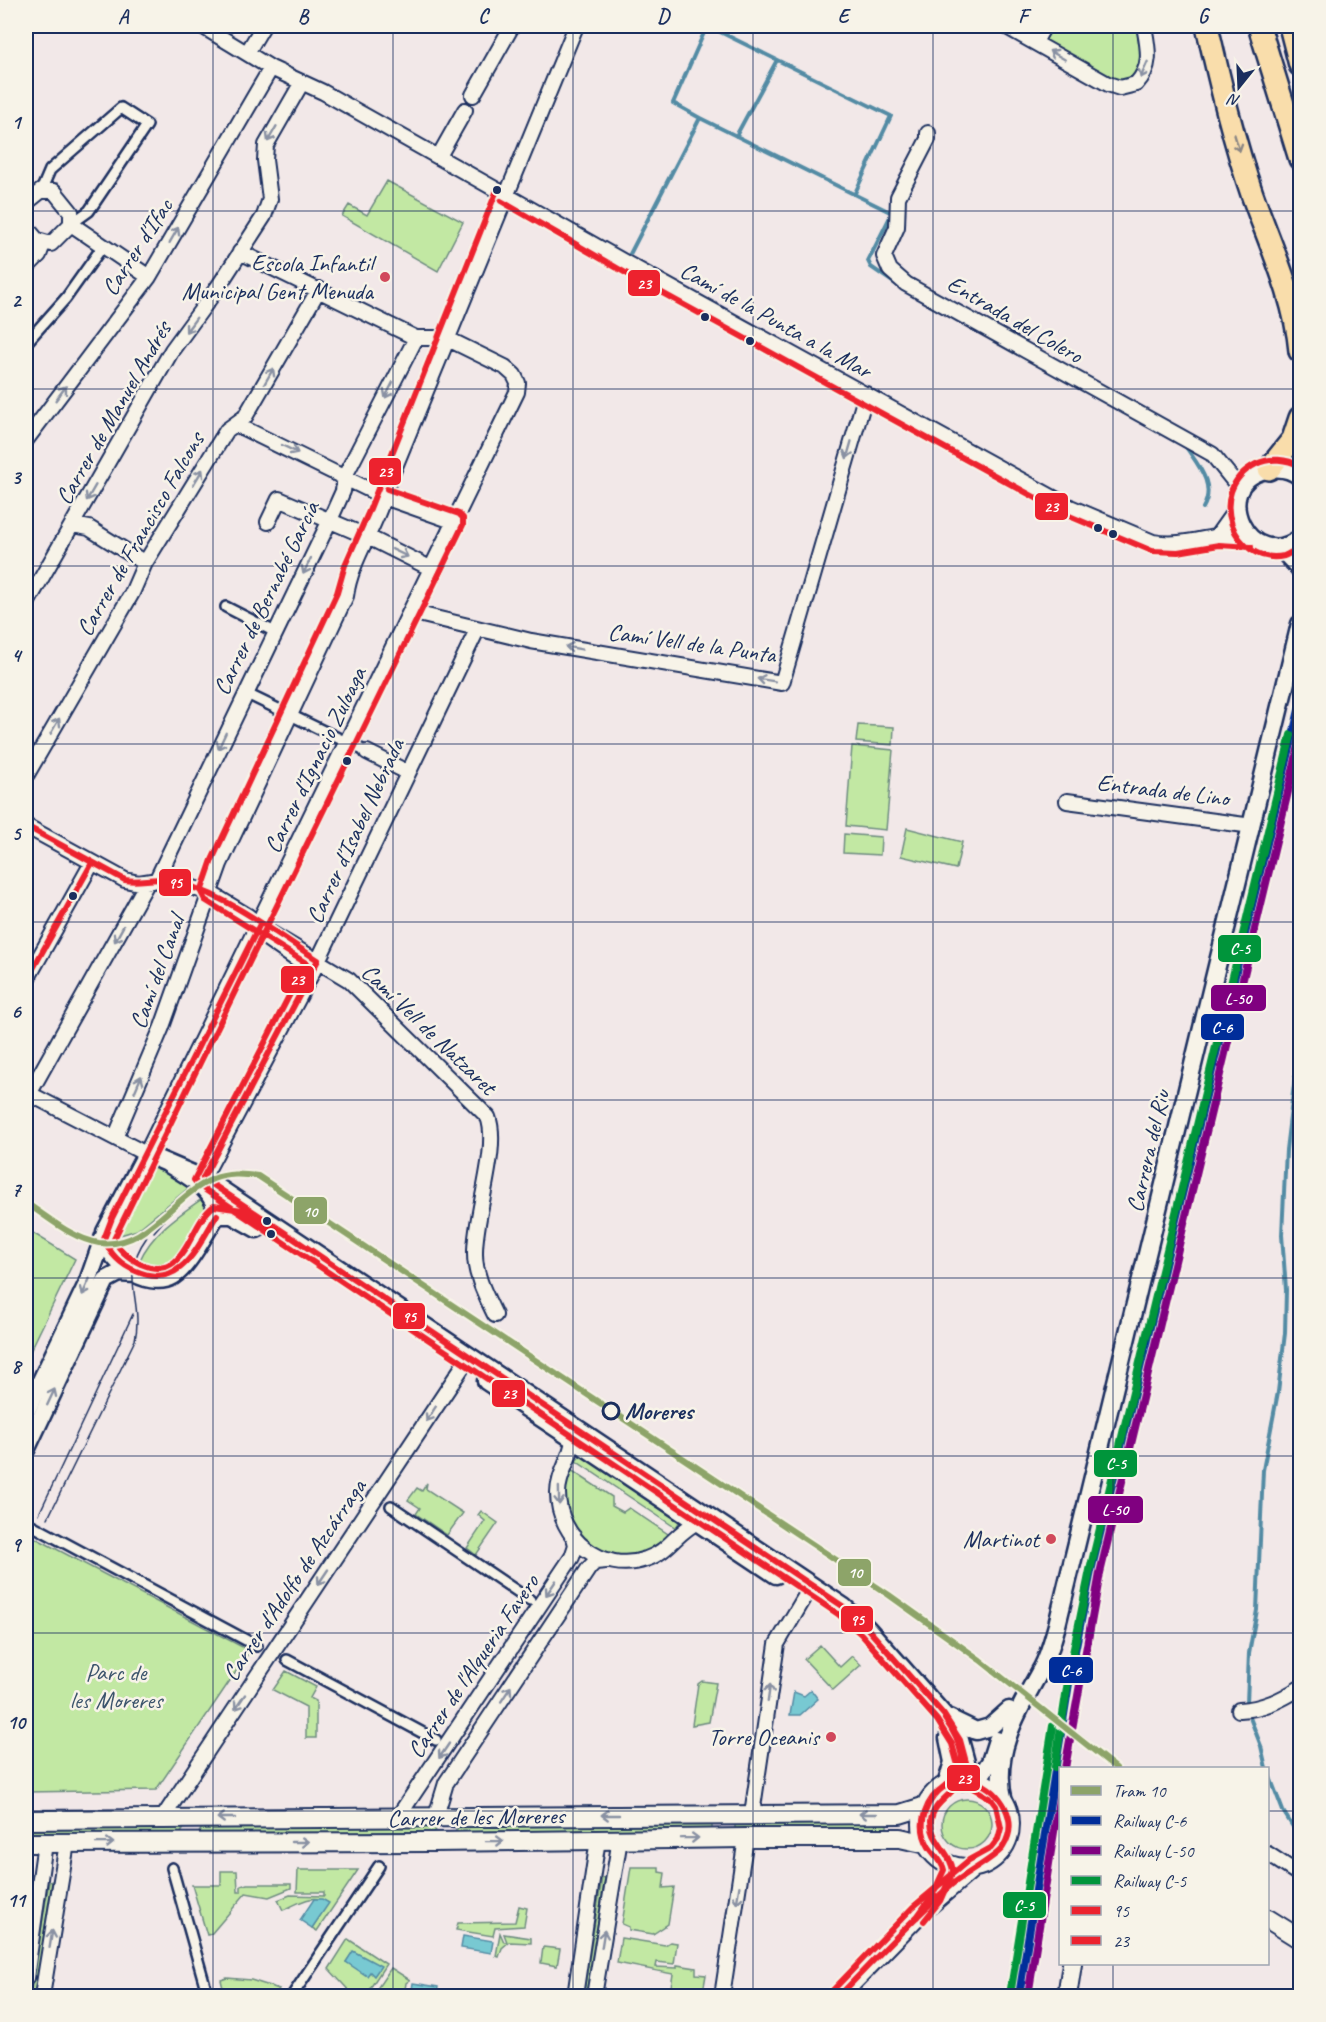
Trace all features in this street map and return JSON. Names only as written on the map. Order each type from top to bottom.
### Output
[{"type":"highway","points":[[1207,26],[1227,112],[1251,192],[1288,292],[1300,351]]},
{"type":"highway","points":[[1259,26],[1300,159]]},
{"type":"highway","points":[[1290,26],[1300,65]]},
{"type":"highway","points":[[1269,469],[1293,439],[1300,418]]},
{"type":"main road","points":[[838,1996],[919,1914],[974,1867],[997,1855],[1006,1843],[1010,1828],[1004,1802],[996,1791],[976,1781],[957,1781],[946,1785],[933,1795],[926,1806],[922,1820],[927,1844],[941,1859],[955,1866],[974,1867]]},
{"type":"main road","name":"Carrer de les Moreres","points":[[26,1820],[900,1814],[926,1806]]},
{"type":"main road","name":"Carrer de les Moreres","points":[[26,1843],[900,1838],[927,1844]]},
{"type":"main road","points":[[919,1914],[941,1878],[944,1870],[941,1859]]},
{"type":"main road","points":[[1269,1919],[1300,1939]]},
{"type":"main road","points":[[1067,1996],[1072,1965]]},
{"type":"street","name":"Camí de la Punta a la Mar","points":[[202,26],[271,68],[323,92],[628,264],[1070,507],[1153,542],[1185,544],[1216,537],[1251,538]]},
{"type":"street","points":[[247,53],[263,26]]},
{"type":"street","points":[[439,156],[512,26]]},
{"type":"street","name":"Camí del Canal","points":[[115,1138],[162,1028],[220,864],[346,596],[348,580],[368,537],[505,193],[576,26]]},
{"type":"street","points":[[1005,26],[1108,84],[1120,88],[1129,87],[1143,76],[1149,59],[1144,26]]},
{"type":"street","points":[[1035,42],[1044,26]]},
{"type":"street","name":"Carrer d'Ifac","points":[[26,440],[149,277],[271,68]]},
{"type":"street","name":"Carrer de Manuel Andrés","points":[[26,605],[172,350],[218,287],[264,216],[270,199],[265,160],[266,145],[302,84]]},
{"type":"street","points":[[26,203],[41,191],[50,170],[121,108],[147,125],[89,210],[51,244],[43,244],[26,227]]},
{"type":"street","name":"Entrada del Colero","points":[[928,133],[928,139],[898,196],[897,227],[884,256],[890,270],[906,284],[1212,454],[1240,490]]},
{"type":"street","points":[[41,191],[54,191],[70,212],[71,224]]},
{"type":"street","points":[[71,224],[149,277]]},
{"type":"street","points":[[26,268],[39,255],[43,244]]},
{"type":"street","points":[[26,343],[66,298],[103,246]]},
{"type":"street","points":[[240,252],[416,338],[446,339]]},
{"type":"street","name":"Carrer de Francisco Falcons","points":[[26,776],[132,593],[146,563],[226,430],[237,424],[251,408],[319,289]]},
{"type":"street","name":"Carrer de Bernabé García","points":[[27,1093],[152,881],[330,520],[343,491],[345,476],[416,338]]},
{"type":"street","name":"Carrer d'Ignacio Zuloaga","points":[[146,1154],[260,926],[513,402],[518,383],[514,375],[505,367],[446,339]]},
{"type":"street","name":"Camí Vell de la Punta","points":[[410,612],[477,630],[782,683],[866,394]]},
{"type":"street","points":[[237,424],[384,496],[454,522]]},
{"type":"street","points":[[1216,537],[1236,509],[1240,490],[1252,476],[1269,469],[1297,472]]},
{"type":"street","points":[[268,522],[279,499],[368,537],[432,569]]},
{"type":"street","points":[[1236,509],[1240,525],[1251,538],[1285,553],[1300,569]]},
{"type":"street","points":[[73,525],[89,528],[146,563]]},
{"type":"street","points":[[1272,547],[1288,545],[1300,538]]},
{"type":"street","points":[[226,607],[274,632]]},
{"type":"street","name":"Carrera del Riu","points":[[1004,1802],[1001,1781],[1005,1745],[1014,1718],[1045,1661],[1057,1625],[1300,624]]},
{"type":"street","name":"Carrer d'Isabel Nebrada","points":[[203,1178],[316,966],[477,630]]},
{"type":"street","points":[[244,693],[407,772]]},
{"type":"street","name":"Entrada de Lino","points":[[1067,801],[1252,826]]},
{"type":"street","name":"Camí Vell de Natzaret","points":[[26,826],[125,880],[152,881],[210,893],[234,906],[316,966],[349,980],[488,1117],[492,1134],[478,1209],[475,1257],[478,1274],[495,1315]]},
{"type":"street","points":[[26,981],[92,863]]},
{"type":"street","points":[[27,1093],[146,1154],[203,1178],[844,1607],[877,1639],[944,1715],[960,1740],[967,1766],[976,1781]]},
{"type":"street","points":[[26,1412],[87,1284],[105,1232],[146,1154]]},
{"type":"street","points":[[167,1163],[204,1187],[213,1198],[217,1215]]},
{"type":"street","points":[[105,1232],[106,1245],[112,1258],[140,1274],[160,1280],[175,1275],[217,1215],[225,1214],[241,1218],[698,1522],[852,1628],[947,1736],[953,1762],[946,1785]]},
{"type":"street","points":[[26,1450],[106,1280],[118,1273],[140,1274]]},
{"type":"street","name":"Carrer d'Adolfo de Azcárraga","points":[[162,1819],[464,1366]]},
{"type":"street","points":[[573,1440],[571,1456],[558,1491],[561,1515],[573,1538],[589,1552],[607,1561],[631,1563],[645,1560],[666,1549],[680,1532],[698,1522]]},
{"type":"street","points":[[391,1506],[530,1600]]},
{"type":"street","points":[[26,1522],[258,1646]]},
{"type":"street","name":"Carrer de l'Alqueria Favero","points":[[398,1817],[572,1557],[576,1545],[573,1538]]},
{"type":"street","name":"Carrer de l'Alqueria Favero","points":[[436,1816],[446,1783],[589,1568],[595,1562],[607,1561]]},
{"type":"street","points":[[752,1814],[777,1644],[806,1595]]},
{"type":"street","points":[[287,1660],[436,1740]]},
{"type":"street","name":"Carrera del Riu","points":[[976,1781],[990,1762],[1009,1710],[1032,1684]]},
{"type":"street","points":[[1239,1710],[1254,1709],[1281,1700],[1300,1688]]},
{"type":"street","points":[[944,1715],[976,1731],[990,1727],[1009,1710]]},
{"type":"street","points":[[722,1996],[746,1838]]},
{"type":"street","points":[[575,1996],[598,1839]]},
{"type":"street","points":[[594,1996],[620,1839]]},
{"type":"street","points":[[26,1978],[45,1843]]},
{"type":"street","points":[[42,1996],[67,1843]]},
{"type":"street","points":[[1269,1855],[1300,1875]]},
{"type":"street","points":[[292,1996],[379,1866]]},
{"type":"street","points":[[172,1868],[208,1996]]},
{"type":"green space","points":[[1049,26],[1137,26],[1144,59],[1133,79],[1115,82],[1045,43],[1044,39]]},
{"type":"green space","points":[[387,181],[463,222],[438,271],[342,216],[349,205],[367,215]]},
{"type":"green space","points":[[858,725],[894,727],[893,745],[856,742]]},
{"type":"green space","points":[[852,746],[893,750],[886,830],[846,826]]},
{"type":"green space","points":[[907,828],[962,842],[956,869],[901,856]]},
{"type":"green space","points":[[844,834],[881,837],[880,855],[843,853]]},
{"type":"green space","points":[[147,1169],[167,1172],[192,1185],[137,1230],[110,1238]]},
{"type":"green space","points":[[206,1196],[208,1210],[206,1216],[174,1263],[159,1271],[139,1262],[159,1233]]},
{"type":"green space","points":[[28,1230],[75,1259],[26,1360],[26,1234]]},
{"type":"green space","points":[[581,1455],[680,1520],[676,1528],[576,1461]]},
{"type":"green space","points":[[571,1470],[612,1497],[612,1506],[623,1512],[629,1508],[671,1536],[649,1551],[634,1556],[616,1556],[601,1552],[587,1543],[577,1532],[566,1503],[566,1486]]},
{"type":"green space","points":[[427,1483],[426,1489],[463,1513],[447,1535],[416,1514],[420,1508],[408,1500],[417,1488],[422,1491]]},
{"type":"green space","points":[[481,1511],[498,1523],[476,1555],[467,1548],[485,1521],[478,1515]]},
{"type":"green space","name":"Parc de les Moreres","points":[[26,1533],[250,1651],[156,1790],[26,1792]]},
{"type":"green space","points":[[820,1645],[840,1667],[852,1656],[861,1665],[833,1690],[804,1659]]},
{"type":"green space","points":[[286,1671],[316,1687],[310,1698],[316,1701],[316,1738],[306,1738],[306,1707],[273,1690]]},
{"type":"green space","points":[[702,1681],[716,1683],[709,1722],[692,1725],[698,1684]]},
{"type":"green space","points":[[967,1799],[976,1801],[987,1810],[992,1824],[990,1833],[981,1844],[967,1849],[958,1847],[947,1838],[942,1824],[944,1815],[953,1804]]},
{"type":"green space","points":[[887,1821],[887,1828],[735,1829],[735,1822]]},
{"type":"green space","points":[[712,1823],[712,1829],[455,1832],[459,1825]]},
{"type":"green space","points":[[439,1826],[434,1832],[198,1834],[202,1828]]},
{"type":"green space","points":[[185,1827],[180,1834],[26,1835],[26,1828]]},
{"type":"green space","points":[[631,1867],[659,1867],[659,1872],[665,1873],[663,1888],[674,1887],[668,1924],[653,1934],[629,1930],[629,1927],[622,1924]]},
{"type":"green space","points":[[298,1870],[358,1870],[317,1931],[312,1928],[328,1903],[311,1899],[283,1910],[278,1900],[290,1895],[324,1896],[324,1892],[297,1892]]},
{"type":"green space","points":[[221,1871],[237,1871],[238,1892],[241,1892],[241,1886],[247,1884],[291,1884],[291,1888],[269,1897],[246,1893],[211,1934],[207,1935],[192,1885],[221,1885]]},
{"type":"green space","points":[[605,1877],[586,1996],[583,1996],[602,1878]]},
{"type":"green space","points":[[52,1881],[35,1993],[31,1993],[49,1882]]},
{"type":"green space","points":[[519,1906],[527,1908],[524,1926],[495,1928],[493,1936],[456,1930],[458,1923],[515,1922]]},
{"type":"green space","points":[[500,1933],[504,1942],[507,1942],[504,1934],[531,1938],[531,1943],[509,1942],[502,1948],[499,1957],[496,1956]]},
{"type":"green space","points":[[621,1938],[665,1945],[670,1942],[677,1943],[674,1964],[657,1962],[656,1967],[677,1968],[677,1965],[696,1968],[696,1974],[706,1975],[703,1992],[671,1987],[673,1974],[617,1963]]},
{"type":"green space","points":[[348,1939],[386,1964],[365,1996],[354,1996],[329,1969]],"holes":[[[353,1952],[370,1963],[369,1972],[346,1962]]]},
{"type":"green space","points":[[543,1947],[560,1949],[557,1966],[541,1963]]},
{"type":"green space","points":[[391,1968],[410,1980],[406,1983],[404,1996],[372,1996]]},
{"type":"green space","points":[[227,1978],[251,1980],[279,1989],[274,1996],[225,1996],[221,1980]]},
{"type":"water","points":[[811,1690],[818,1699],[800,1715],[790,1715],[794,1692],[804,1696]]},
{"type":"water","points":[[314,1899],[322,1899],[329,1903],[312,1928],[300,1920]]},
{"type":"water","points":[[463,1936],[493,1941],[491,1953],[461,1948]]},
{"type":"water","points":[[353,1951],[381,1966],[374,1976],[370,1972],[367,1976],[346,1962]]},
{"type":"water","points":[[413,1983],[438,1987],[437,1996],[411,1996]]},
{"type":"waterway","points":[[630,254],[700,118],[673,103],[707,26]]},
{"type":"waterway","points":[[708,26],[891,116],[855,193]]},
{"type":"waterway","points":[[736,136],[777,60]]},
{"type":"waterway","points":[[700,118],[892,213],[868,261],[871,267],[900,287]]},
{"type":"waterway","points":[[1184,444],[1199,466],[1206,482],[1208,491],[1203,508]]},
{"type":"waterway","points":[[1247,1703],[1249,1653],[1257,1610],[1263,1470],[1278,1392],[1285,1333],[1286,1290],[1282,1235],[1286,1150],[1300,1035]]},
{"type":"waterway","points":[[1249,1715],[1261,1746],[1266,1767]]},
{"type":"waterway","points":[[1269,1775],[1283,1811],[1300,1838]]},
{"type":"tram line","name":"10","points":[[26,1203],[79,1237],[99,1243],[116,1243],[146,1230],[198,1187],[213,1179],[235,1174],[258,1176],[889,1595],[980,1660],[1115,1767]]},
{"type":"tram line","points":[[154,1232],[185,1197]]},
{"type":"tram line","points":[[48,1518],[135,1340],[137,1312],[134,1264],[147,1237]]},
{"type":"tram line","points":[[39,1514],[133,1314]]},
{"type":"rail line","name":"C-6","points":[[1019,1996],[1071,1671],[1091,1571],[1300,706]]},
{"type":"rail line","name":"C-5","points":[[1055,1767],[1070,1668],[1090,1570],[1291,735]]},
{"type":"rail line","name":"L-50","points":[[1065,1767],[1100,1573],[1300,742]]},
{"type":"rail line","name":"C-5","points":[[1010,1995],[1053,1726]]},
{"type":"rail line","name":"L-50","points":[[1028,1996],[1059,1800]]},
{"type":"transit line","name":"23","points":[[497,190],[369,511],[345,565],[337,593],[212,860],[201,892],[205,900],[306,963],[194,1180],[198,1185],[838,1614],[861,1634],[937,1720],[952,1744],[959,1769],[967,1785],[990,1798],[996,1806],[1001,1828],[998,1839],[991,1848],[969,1860],[913,1907],[833,1990]]},
{"type":"transit line","name":"23","points":[[501,201],[624,272],[1067,515],[1152,551],[1178,552],[1219,545],[1251,547]]},
{"type":"transit line","name":"23","points":[[1300,466],[1278,460],[1267,460],[1256,464],[1240,476],[1231,491],[1229,508],[1232,524],[1240,539],[1252,550],[1267,556],[1284,556],[1300,548]]},
{"type":"transit line","name":"23","points":[[276,1231],[242,1210],[214,1206],[205,1214],[177,1259],[168,1266],[156,1268],[141,1264],[129,1257],[114,1239],[463,525],[463,518],[459,514],[387,489]]},
{"type":"transit line","name":"95","points":[[26,826],[125,880],[166,880],[207,893],[245,913],[318,960]]},
{"type":"transit line","name":"95","points":[[26,981],[92,863]]},
{"type":"transit line","name":"95","points":[[217,1215],[186,1262],[176,1271],[165,1275],[152,1276],[126,1266],[113,1254],[104,1239],[112,1218],[259,926]]},
{"type":"transit line","name":"95","points":[[203,1178],[318,960]]},
{"type":"transit line","name":"95","points":[[203,1178],[844,1607],[867,1628],[944,1715],[960,1740],[967,1766],[975,1781]]},
{"type":"transit line","name":"23","points":[[924,1921],[940,1901],[953,1871],[949,1858],[934,1834],[931,1821],[936,1808],[958,1782],[963,1764],[959,1745],[945,1719]]},
{"type":"transit line","name":"95","points":[[839,1996],[936,1898],[1003,1847],[1008,1837],[1009,1827],[1005,1808],[993,1792],[975,1781]]},
{"type":"transit line","name":"95","points":[[917,1917],[932,1896],[944,1870],[942,1863],[925,1838],[923,1821],[933,1797],[946,1785]]},
{"type":"place","name":"Escola Infantil Municipal Gent Menuda","points":[[385,277]]},
{"type":"place","name":"Moreres","points":[[611,1411]]},
{"type":"place","name":"Martinot","points":[[1051,1539]]},
{"type":"place","name":"Torre Oceanis","points":[[831,1737]]}]
